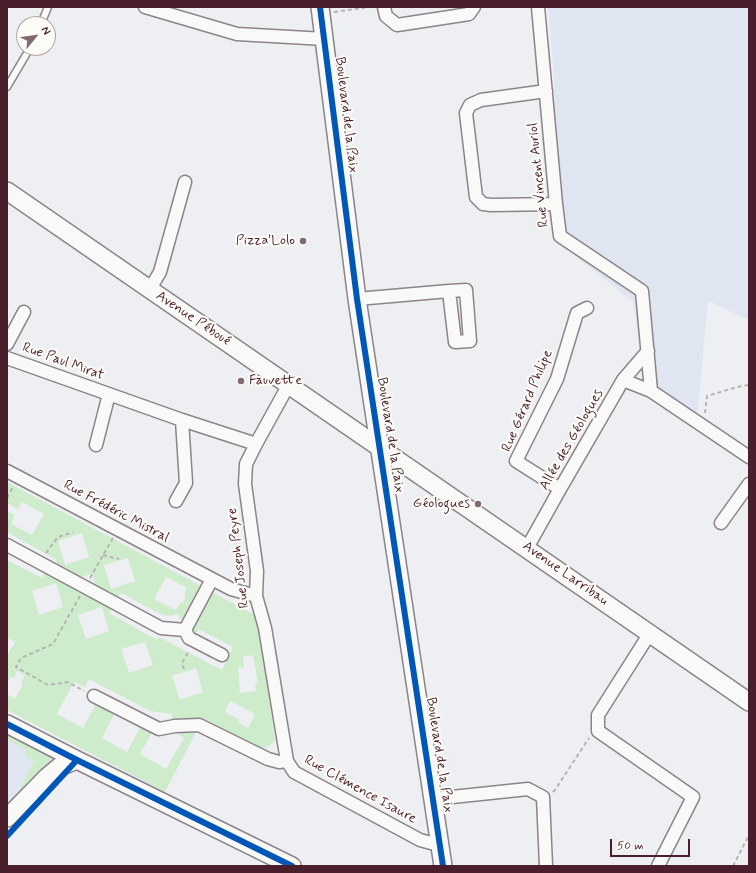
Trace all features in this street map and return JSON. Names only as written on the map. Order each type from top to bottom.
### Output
[{"type":"main road","name":"Boulevard de la Paix","points":[[321,11],[358,299],[443,866]]},
{"type":"main road","name":"Avenue Péboué","points":[[7,191],[380,447]]},
{"type":"main road","name":"Avenue Larribau","points":[[380,447],[749,702]]},
{"type":"main road","points":[[7,724],[292,866]]},
{"type":"main road","points":[[7,818],[47,777],[59,767],[77,760]]},
{"type":"street","points":[[144,7],[237,34],[325,39]]},
{"type":"street","points":[[384,7],[386,16],[397,25],[469,14],[474,7]]},
{"type":"street","name":"Rue Vincent Auriol","points":[[538,7],[560,236],[642,291],[651,391]]},
{"type":"street","points":[[546,91],[481,100],[470,105],[466,113],[476,196],[483,204],[556,204]]},
{"type":"street","points":[[150,289],[160,272],[185,182]]},
{"type":"street","points":[[358,299],[449,291]]},
{"type":"street","name":"Rue Gérard Philipe","points":[[560,489],[516,461],[557,379],[578,313],[587,308]]},
{"type":"street","name":"Rue Paul Mirat","points":[[7,344],[24,312]]},
{"type":"street","name":"Allée des Géologues","points":[[528,548],[560,489],[624,380],[648,351]]},
{"type":"street","name":"Rue Paul Mirat","points":[[7,358],[182,420],[256,444]]},
{"type":"street","points":[[624,380],[651,391],[749,457]]},
{"type":"street","name":"Rue Joseph Peyre","points":[[288,761],[265,628],[256,596],[257,571],[245,484],[246,464],[289,384]]},
{"type":"street","name":"Rue Paul Mirat","points":[[96,445],[109,394]]},
{"type":"street","points":[[176,501],[186,483],[182,420]]},
{"type":"street","name":"Rue Frédéric Mistral","points":[[7,471],[231,589],[256,596]]},
{"type":"street","points":[[721,523],[749,484]]},
{"type":"street","points":[[7,545],[161,628],[185,630]]},
{"type":"street","points":[[185,630],[212,579]]},
{"type":"street","points":[[185,630],[189,638],[222,655]]},
{"type":"street","points":[[650,633],[598,715],[598,731],[693,797],[658,866]]},
{"type":"street","name":"Rue Clémence Isaure","points":[[94,696],[159,730],[175,726],[199,725],[268,759],[279,762],[288,761],[294,772],[420,840],[431,843],[440,843]]},
{"type":"street","points":[[433,799],[528,789],[543,797],[546,866]]},
{"type":"lane","points":[[7,87],[25,56]]},
{"type":"path","points":[[321,11],[370,7]]},
{"type":"path","points":[[703,426],[707,396],[749,385]]},
{"type":"path","points":[[94,696],[68,682],[48,685],[16,667],[21,658],[53,644],[118,529]]},
{"type":"path","points":[[41,563],[50,547],[58,537],[73,532]]},
{"type":"path","points":[[103,555],[119,559]]},
{"type":"path","points":[[184,669],[182,663],[194,641]]},
{"type":"path","points":[[543,797],[555,790],[590,737],[598,731]]},
{"type":"path","points":[[733,866],[749,835]]},
{"type":"shaded area","points":[[548,7],[749,7],[749,320],[708,301],[696,429],[647,392],[633,302],[556,240],[554,76]]},
{"type":"shaded area","points":[[7,724],[77,760],[7,818]]},
{"type":"green space","points":[[7,482],[201,586],[188,614],[180,620],[178,614],[170,616],[162,615],[121,593],[117,599],[97,589],[93,577],[90,574],[76,579],[54,567],[57,560],[7,532],[7,511],[15,515],[11,524],[32,535],[44,514],[22,502],[18,509],[7,503]],"holes":[[[82,533],[89,557],[65,565],[58,541]],[[128,558],[135,581],[111,589],[104,565]],[[166,577],[187,588],[184,596],[186,597],[183,603],[181,602],[176,610],[154,599]]]},
{"type":"green space","points":[[7,560],[42,578],[45,572],[112,607],[109,613],[157,640],[159,637],[222,670],[233,647],[199,629],[195,637],[191,630],[210,591],[253,614],[258,620],[275,740],[268,747],[263,749],[203,718],[186,718],[171,722],[172,714],[150,711],[89,679],[85,687],[74,682],[57,714],[83,728],[97,702],[115,712],[102,738],[127,752],[141,726],[152,732],[140,754],[166,769],[184,738],[178,734],[179,731],[193,730],[196,732],[165,792],[7,710],[7,694],[15,699],[23,684],[21,682],[25,675],[17,671],[14,678],[10,677],[7,683],[7,656],[15,642],[7,638]],"holes":[[[56,583],[63,607],[39,615],[32,591]],[[102,607],[109,631],[86,639],[78,615]],[[145,642],[153,665],[129,673],[121,649]],[[253,655],[258,683],[255,684],[256,691],[240,693],[238,668],[244,667],[243,657]],[[196,668],[203,692],[180,700],[172,676]],[[230,701],[255,714],[248,728],[238,723],[239,719],[225,712]]]},
{"type":"green space","points":[[7,730],[50,755],[51,758],[49,765],[7,807],[7,803],[19,791],[34,761],[26,757],[26,750],[7,739]]},
{"type":"cycle path","points":[[320,7],[357,299],[443,866]]},
{"type":"cycle path","points":[[7,724],[292,866]]},
{"type":"cycle path","points":[[7,836],[77,760]]},
{"type":"place","name":"Pizza'Lolo","points":[[303,241]]},
{"type":"place","name":"Fauvette","points":[[241,381]]},
{"type":"place","name":"Géologues","points":[[478,504]]}]
